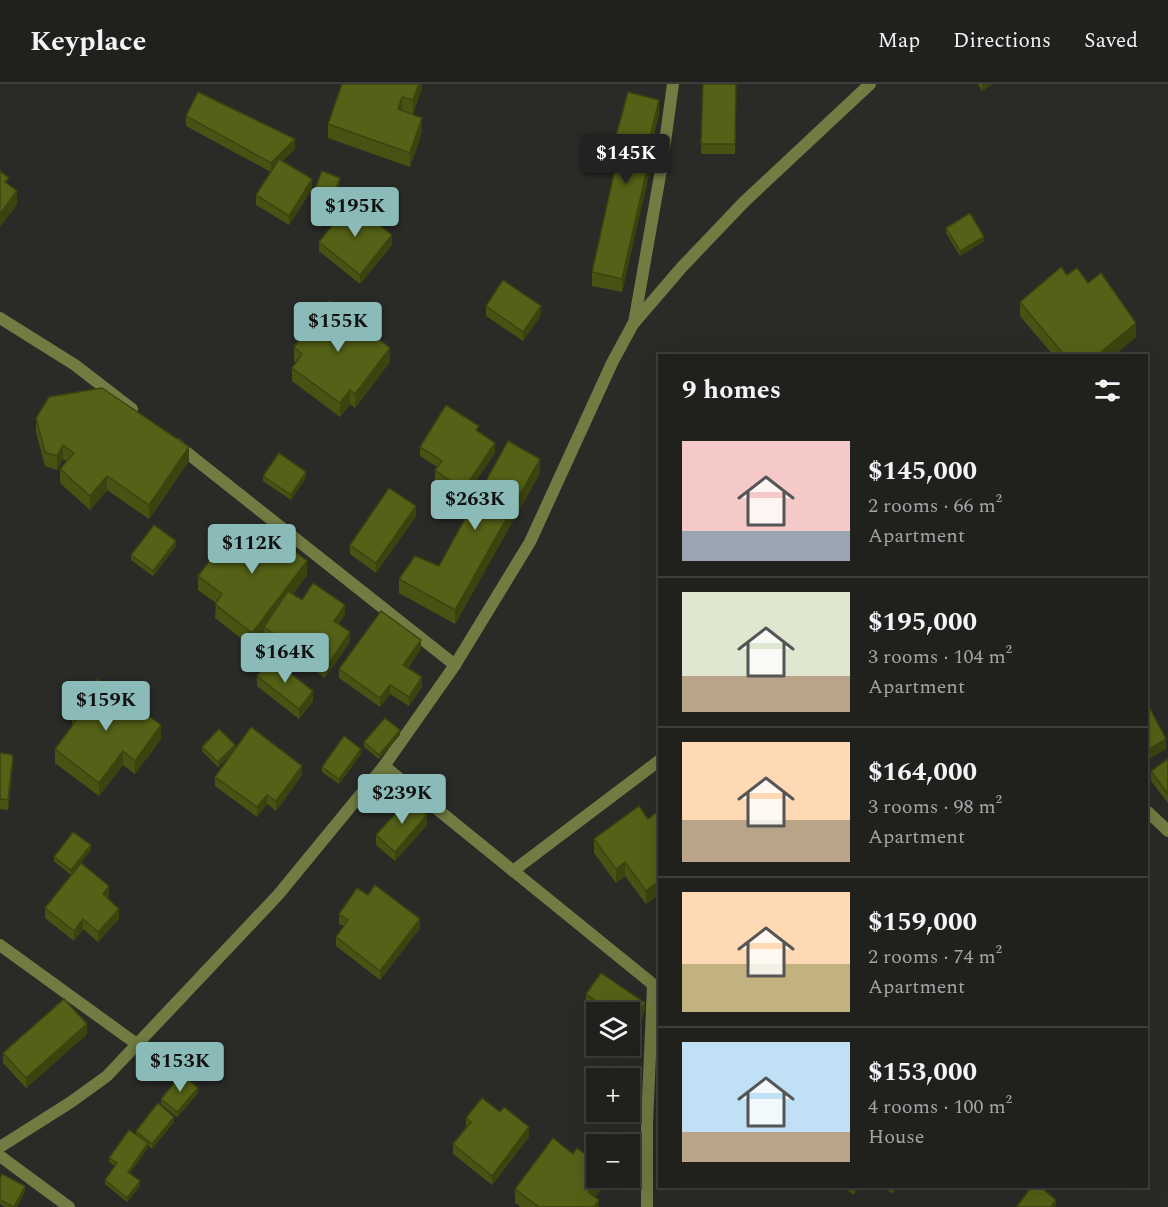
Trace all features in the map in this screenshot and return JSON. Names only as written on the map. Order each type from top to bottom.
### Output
[{"type":"street","points":[[633,324],[662,164],[673,84]]},
{"type":"street","points":[[0,1147],[107,1076],[278,895],[384,766],[455,665],[530,542],[612,363],[633,324],[682,267],[744,202],[870,84]]},
{"type":"street","points":[[0,318],[75,365],[140,416]]},
{"type":"street","points":[[168,438],[455,665]]},
{"type":"street","points":[[513,871],[658,762]]},
{"type":"street","points":[[384,766],[657,988],[647,1123],[647,1207]]},
{"type":"street","points":[[1148,812],[1168,831]]},
{"type":"street","points":[[0,945],[138,1045]]},
{"type":"street","points":[[0,1156],[69,1207]]},
{"type":"building","points":[[342,84],[419,84],[413,100],[402,97],[398,109],[422,118],[410,153],[328,124]]},
{"type":"building","points":[[703,84],[736,84],[735,144],[701,144]]},
{"type":"building","points":[[198,92],[295,139],[271,163],[186,116]]},
{"type":"building","points":[[628,92],[659,100],[651,133],[655,134],[622,279],[592,272],[622,138],[616,136]]},
{"type":"building","points":[[279,159],[312,179],[289,216],[256,195]]},
{"type":"building","points":[[0,171],[9,178],[5,182],[17,191],[0,214]]},
{"type":"building","points":[[322,171],[340,178],[333,196],[315,189]]},
{"type":"building","points":[[351,202],[392,235],[360,275],[319,242]]},
{"type":"building","points":[[970,213],[984,237],[960,251],[946,228]]},
{"type":"building","points":[[1061,267],[1067,275],[1077,268],[1088,283],[1101,273],[1136,323],[1098,354],[1063,354],[1020,302]]},
{"type":"building","points":[[503,280],[541,306],[523,332],[486,306]]},
{"type":"building","points":[[329,301],[390,348],[355,394],[350,390],[340,403],[292,368],[302,354],[294,347]]},
{"type":"building","points":[[102,388],[189,447],[149,505],[107,476],[90,496],[60,469],[74,453],[63,445],[57,456],[45,452],[36,418],[49,397]]},
{"type":"building","points":[[446,405],[479,426],[476,430],[495,443],[463,490],[435,470],[442,461],[420,447]]},
{"type":"building","points":[[508,441],[540,459],[455,610],[399,579],[415,556],[439,566]]},
{"type":"building","points":[[279,453],[306,472],[291,495],[263,476]]},
{"type":"building","points":[[389,488],[416,506],[376,563],[350,545]]},
{"type":"building","points":[[154,525],[176,541],[153,571],[131,555]]},
{"type":"building","points":[[248,525],[266,538],[270,532],[307,561],[252,633],[215,604],[222,594],[198,576],[226,539],[234,544]]},
{"type":"building","points":[[313,583],[345,605],[334,621],[350,632],[325,669],[264,627],[288,591],[302,600]]},
{"type":"building","points":[[381,611],[421,640],[403,665],[422,677],[409,697],[390,685],[380,698],[339,669]]},
{"type":"building","points":[[271,658],[313,691],[299,709],[257,676]]},
{"type":"building","points":[[97,679],[161,725],[135,761],[123,751],[99,783],[55,749],[78,718],[72,714]]},
{"type":"building","points":[[1148,705],[1166,739],[1148,750]]},
{"type":"building","points":[[385,718],[400,730],[379,755],[364,742]]},
{"type":"building","points":[[251,727],[302,766],[276,801],[267,795],[257,807],[215,777]]},
{"type":"building","points":[[219,729],[235,745],[218,762],[202,747]]},
{"type":"building","points":[[344,736],[361,749],[339,779],[322,767]]},
{"type":"building","points":[[0,753],[13,755],[8,800],[0,799]]},
{"type":"building","points":[[1168,759],[1168,794],[1151,771]]},
{"type":"building","points":[[409,799],[427,815],[395,852],[376,835]]},
{"type":"building","points":[[639,806],[648,819],[658,812],[658,882],[646,891],[625,862],[616,869],[594,839]]},
{"type":"building","points":[[73,832],[91,845],[71,870],[54,857]]},
{"type":"building","points":[[81,863],[109,886],[103,894],[119,909],[98,932],[83,919],[74,931],[45,908]]},
{"type":"building","points":[[375,885],[420,919],[380,971],[336,937],[348,920],[339,914],[357,888],[368,895]]},
{"type":"building","points":[[601,973],[645,1003],[640,1011],[640,1002],[597,1002],[586,994]]},
{"type":"building","points":[[64,999],[87,1024],[26,1078],[3,1053]]},
{"type":"building","points":[[182,1074],[198,1088],[177,1112],[161,1099]]},
{"type":"building","points":[[482,1098],[500,1112],[504,1107],[529,1127],[492,1176],[453,1144],[471,1122],[466,1118]]},
{"type":"building","points":[[158,1103],[174,1117],[152,1144],[136,1131]]},
{"type":"building","points":[[129,1130],[148,1143],[128,1172],[140,1181],[127,1198],[105,1180],[117,1163],[109,1158]]},
{"type":"building","points":[[553,1138],[573,1154],[577,1148],[586,1155],[586,1188],[591,1188],[588,1192],[599,1200],[594,1207],[539,1207],[515,1189]]},
{"type":"building","points":[[2,1174],[25,1186],[14,1207],[0,1200]]},
{"type":"building","points":[[1030,1188],[1041,1188],[1056,1200],[1051,1207],[1017,1206]]}]
